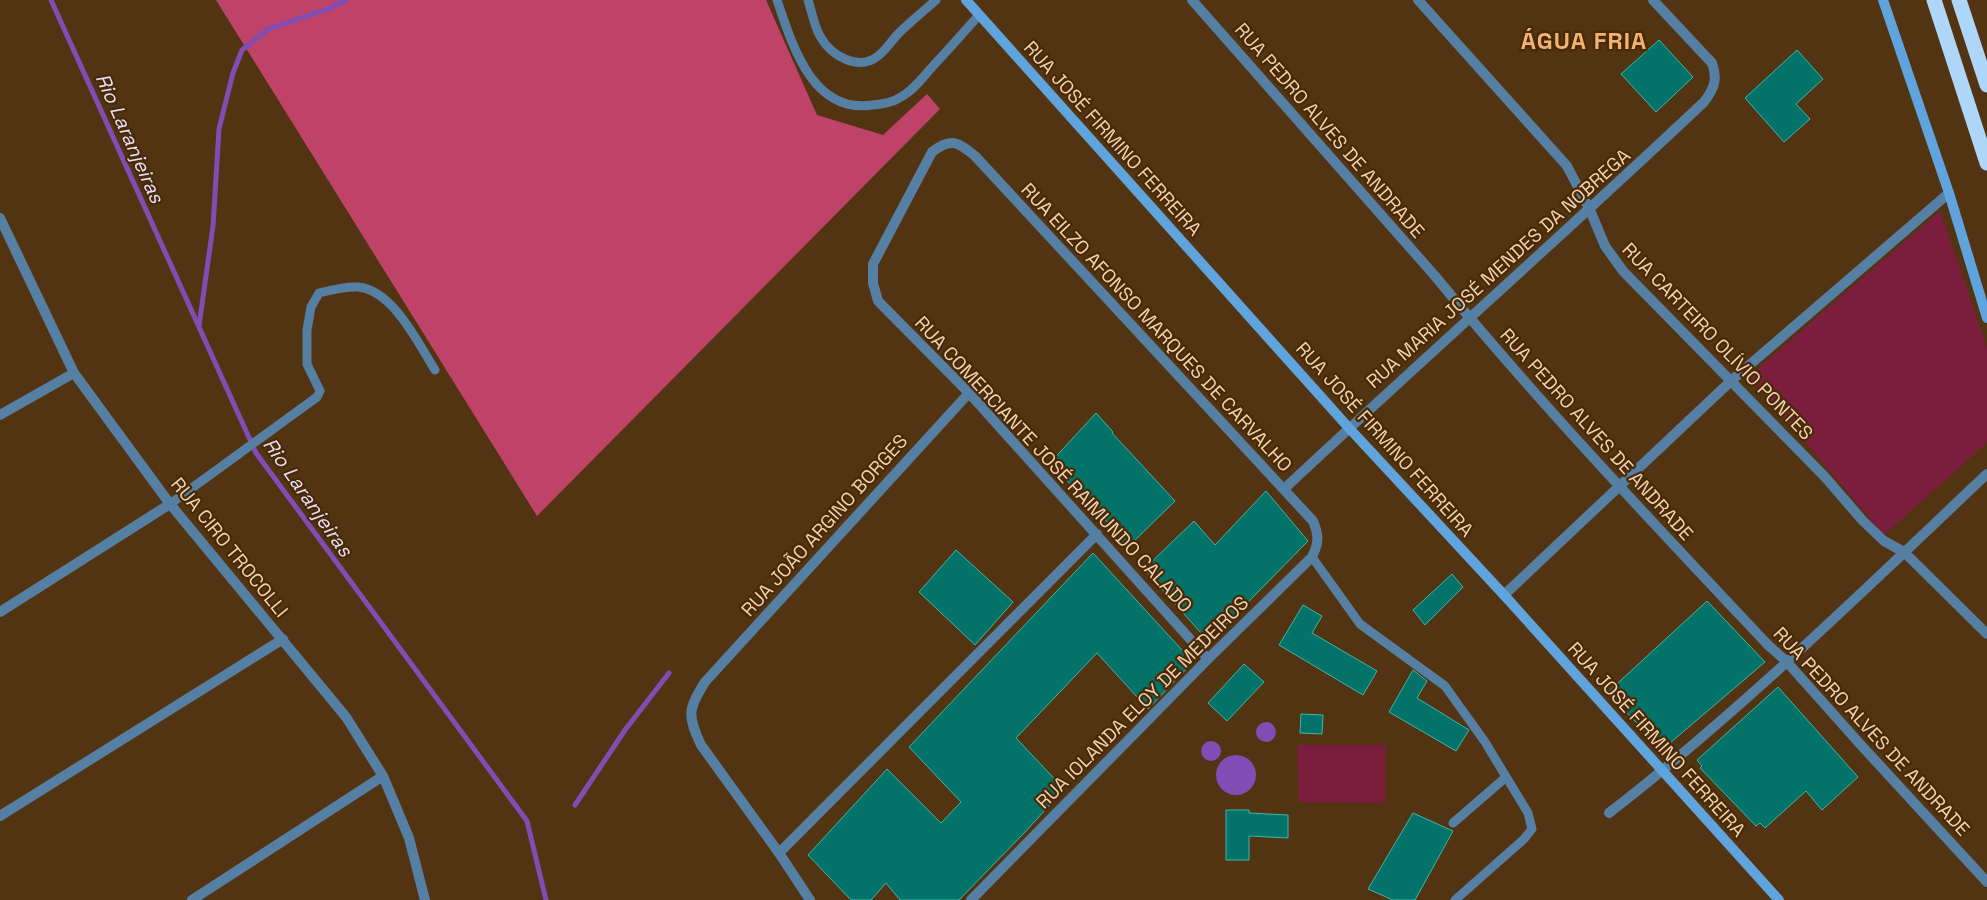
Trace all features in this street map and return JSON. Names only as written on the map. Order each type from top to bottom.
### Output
[{"type":"highway","points":[[1934,0],[1987,163]]},
{"type":"highway","points":[[1959,0],[1987,85]]},
{"type":"main road","name":"RUA JOSÉ FIRMINO FERREIRA","points":[[966,0],[1349,428],[1504,595],[1779,900]]},
{"type":"main road","points":[[1883,0],[1949,193],[1987,318]]},
{"type":"street","name":"RUA PEDRO ALVES DE ANDRADE","points":[[1192,0],[1620,487],[1768,646],[1786,661],[1987,882]]},
{"type":"street","name":"RUA CARTEIRO OLÍVIO PONTES","points":[[1418,0],[1566,166],[1590,210],[1605,246],[1624,271],[1825,477],[1863,521],[1884,541],[1904,552],[1987,634]]},
{"type":"street","name":"RUA MARIA JOSÉ MENDES DA NOBREGA","points":[[1284,489],[1590,210],[1704,102],[1714,89],[1716,74],[1712,63],[1653,0]]},
{"type":"street","name":"RUA EILZO AFONSO MARQUES DE CARVALHO","points":[[873,264],[932,152],[943,144],[953,142],[962,146],[975,156],[1313,521],[1318,532],[1318,544],[1312,557]]},
{"type":"street","points":[[1504,595],[1732,380],[1949,193]]},
{"type":"street","name":"RUA CIRO TROCOLLI","points":[[0,218],[74,373],[170,504],[346,717],[382,776],[409,838],[425,900]]},
{"type":"street","name":"RUA COMERCIANTE JOSÉ RAIMUNDO CALADO","points":[[873,264],[873,283],[878,301],[969,393],[1208,659]]},
{"type":"street","points":[[0,415],[74,373]]},
{"type":"street","name":"RUA JOÃO ARGINO BORGES","points":[[810,900],[779,853],[701,745],[692,725],[691,709],[705,682],[969,393]]},
{"type":"street","points":[[1609,814],[1663,772],[1786,661],[1987,474]]},
{"type":"street","points":[[0,612],[170,504]]},
{"type":"street","points":[[779,853],[1097,534]]},
{"type":"street","name":"RUA IOLANDA ELOY DE MEDEIROS","points":[[971,900],[1208,659],[1312,557]]},
{"type":"street","points":[[0,816],[283,639]]},
{"type":"street","points":[[192,900],[382,776]]},
{"type":"lane","points":[[777,0],[803,66],[817,86],[830,97],[844,103],[863,106],[885,104],[900,98],[913,88],[979,15]]},
{"type":"lane","points":[[808,0],[820,35],[827,46],[837,56],[858,62],[877,57],[899,33],[936,0]]},
{"type":"lane","points":[[170,504],[269,434],[317,397],[320,392],[307,364],[307,330],[311,307],[319,293],[358,287],[378,293],[403,318],[435,370]]},
{"type":"lane","points":[[1312,557],[1360,624],[1445,686],[1485,742],[1505,778],[1528,813],[1532,829],[1524,839],[1455,900]]},
{"type":"lane","points":[[1453,823],[1505,778]]},
{"type":"shaded area","points":[[216,0],[766,0],[817,115],[883,135],[927,94],[940,109],[537,516]]},
{"type":"shaded area","points":[[1940,211],[1987,347],[1987,443],[1884,535],[1749,376]]},
{"type":"shaded area","points":[[1266,722],[1273,725],[1276,732],[1273,739],[1266,742],[1259,739],[1256,732],[1259,725]]},
{"type":"shaded area","points":[[1211,741],[1218,744],[1221,751],[1218,758],[1211,761],[1204,758],[1201,751],[1204,744]]},
{"type":"shaded area","points":[[1297,745],[1385,745],[1385,803],[1299,802]]},
{"type":"shaded area","points":[[1236,755],[1250,761],[1256,775],[1250,789],[1236,795],[1222,789],[1216,775],[1222,761]]},
{"type":"building","points":[[1659,40],[1693,77],[1656,112],[1621,74]]},
{"type":"building","points":[[1797,50],[1823,79],[1796,104],[1810,119],[1784,142],[1745,98]]},
{"type":"building","points":[[1096,413],[1175,501],[1127,548],[1109,528],[1111,526],[1050,463]]},
{"type":"building","points":[[1266,491],[1308,541],[1209,642],[1144,569],[1194,521],[1215,545]]},
{"type":"building","points":[[956,550],[1013,602],[975,645],[919,592]]},
{"type":"building","points":[[1093,553],[1193,662],[1148,709],[1097,653],[1016,738],[1064,789],[959,900],[900,900],[886,883],[871,900],[851,900],[808,855],[887,769],[941,823],[961,802],[909,747]]},
{"type":"building","points":[[1452,574],[1463,587],[1425,625],[1413,610]]},
{"type":"building","points":[[1707,601],[1765,662],[1663,749],[1607,693]]},
{"type":"building","points":[[1303,605],[1322,616],[1312,633],[1377,671],[1363,695],[1279,645]]},
{"type":"building","points":[[1244,664],[1264,682],[1227,721],[1208,703]]},
{"type":"building","points":[[1413,670],[1427,681],[1417,698],[1469,730],[1456,751],[1389,712]]},
{"type":"building","points":[[1778,687],[1858,777],[1822,810],[1806,791],[1765,828],[1760,823],[1756,826],[1700,768],[1702,766],[1697,760]]},
{"type":"building","points":[[1301,714],[1323,715],[1322,734],[1300,733]]},
{"type":"building","points":[[1226,810],[1249,810],[1249,813],[1288,815],[1288,838],[1249,836],[1249,860],[1226,860]]},
{"type":"building","points":[[1413,813],[1453,831],[1415,900],[1393,900],[1368,889]]},
{"type":"waterway","name":"Rio Laranjeiras","points":[[51,0],[256,453],[527,821],[546,900]]},
{"type":"waterway","points":[[199,326],[213,226],[219,129],[233,73],[242,50],[268,29],[328,9],[346,0]]},
{"type":"waterway","points":[[575,805],[625,730],[669,673]]},
{"type":"district","name":"ÁGUA FRIA","points":[[1584,41]]}]
